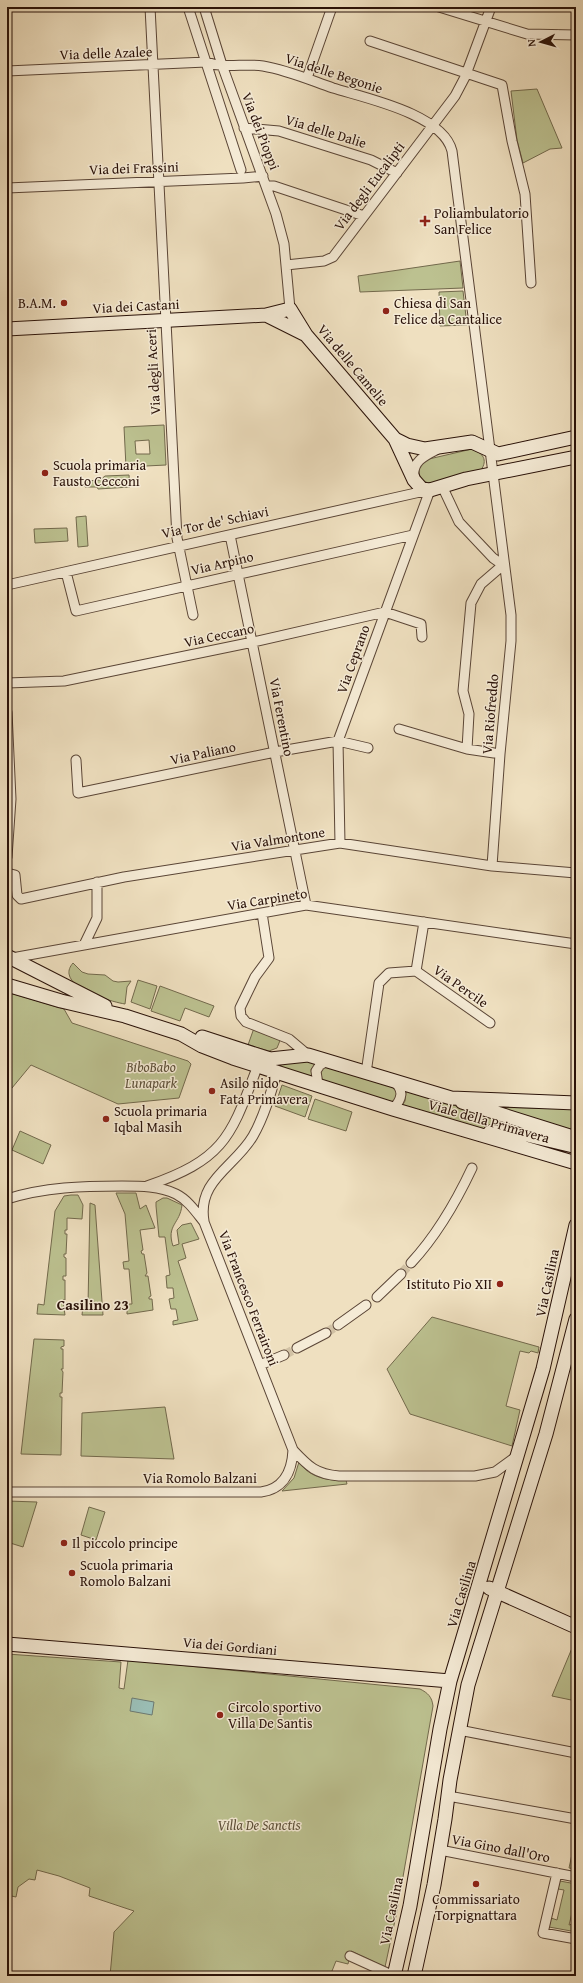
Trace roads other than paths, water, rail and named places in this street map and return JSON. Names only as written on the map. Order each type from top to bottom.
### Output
[{"type":"main road","name":"Via delle Camelie","points":[[290,309],[306,334],[395,439],[412,475]]},
{"type":"main road","name":"Via dei Castani","points":[[7,329],[266,315],[290,309]]},
{"type":"main road","name":"Via dei Castani","points":[[266,315],[306,334]]},
{"type":"main road","points":[[489,451],[500,454],[576,437]]},
{"type":"main road","name":"Via delle Camelie","points":[[395,439],[419,448],[443,447],[472,442],[489,451]]},
{"type":"main road","points":[[412,475],[421,489],[436,488],[493,473],[576,457]]},
{"type":"main road","name":"Viale della Primavera","points":[[9,957],[125,1016]]},
{"type":"main road","name":"Viale della Primavera","points":[[7,985],[61,1001],[125,1016],[182,1034],[202,1046],[259,1062],[277,1072],[318,1086],[576,1163]]},
{"type":"main road","name":"Viale della Primavera","points":[[259,1062],[308,1055],[327,1062],[451,1098],[576,1103]]},
{"type":"main road","points":[[451,1098],[576,1138]]},
{"type":"main road","points":[[468,1131],[527,1135],[576,1147]]},
{"type":"main road","name":"Via Casilina","points":[[394,1976],[412,1895],[441,1724],[450,1681],[483,1575],[547,1356],[576,1225]]},
{"type":"main road","points":[[414,1976],[427,1919],[440,1850],[459,1730],[470,1679],[546,1434],[576,1319]]},
{"type":"main road","points":[[483,1575],[486,1586],[576,1627]]},
{"type":"main road","name":"Via dei Gordiani","points":[[7,1644],[450,1681]]},
{"type":"main road","points":[[430,1789],[434,1793],[448,1796]]},
{"type":"main road","points":[[426,1810],[431,1808],[443,1810],[446,1814]]},
{"type":"street","name":"Via degli Aceri","points":[[150,7],[165,321],[178,546],[193,615]]},
{"type":"street","name":"Via dei Pioppi","points":[[188,7],[241,170]]},
{"type":"street","name":"Via dei Pioppi","points":[[204,7],[221,62],[244,128],[267,186],[280,226],[290,309]]},
{"type":"street","points":[[307,78],[332,7]]},
{"type":"street","points":[[439,7],[527,34],[576,35]]},
{"type":"street","name":"Via degli Eucalipti","points":[[286,266],[327,261],[333,257],[455,96],[467,72],[491,7]]},
{"type":"street","points":[[370,41],[467,72],[502,85],[504,88],[512,141],[525,194],[531,283]]},
{"type":"street","name":"Via delle Azalee","points":[[7,71],[152,66],[206,62]]},
{"type":"street","name":"Via delle Begonie","points":[[206,62],[261,66],[307,78],[403,110],[432,126],[444,136],[452,151],[489,451]]},
{"type":"street","name":"Via delle Dalie","points":[[244,128],[279,131],[371,160],[397,173]]},
{"type":"street","name":"Via dei Frassini","points":[[7,188],[263,176]]},
{"type":"street","points":[[267,186],[274,186],[364,216]]},
{"type":"street","points":[[412,475],[418,461],[443,447]]},
{"type":"street","name":"Via Riofreddo","points":[[489,451],[493,473],[503,565],[511,615],[511,641],[500,754],[492,866]]},
{"type":"street","points":[[436,488],[459,522],[493,558],[503,565],[481,584],[471,603],[463,691],[469,714],[467,749]]},
{"type":"street","name":"Via Tor de' Schiavi","points":[[7,586],[436,488]]},
{"type":"street","name":"Via Ceprano","points":[[340,843],[338,741],[413,535],[436,488]]},
{"type":"street","name":"Via Ferentino","points":[[230,535],[306,905]]},
{"type":"street","name":"Via Arpino","points":[[66,572],[76,610],[413,535]]},
{"type":"street","points":[[385,612],[421,624],[422,637]]},
{"type":"street","name":"Via Ceccano","points":[[7,683],[64,681],[253,642],[385,612]]},
{"type":"street","points":[[7,712],[9,816],[7,857]]},
{"type":"street","points":[[399,729],[467,749],[494,753]]},
{"type":"street","name":"Via Paliano","points":[[76,760],[78,793],[275,752],[338,741],[368,748]]},
{"type":"street","name":"Via Valmontone","points":[[7,872],[15,876],[17,895],[21,899],[97,882],[340,843],[492,866],[576,874]]},
{"type":"street","points":[[84,946],[97,918],[97,882]]},
{"type":"street","name":"Via Carpineto","points":[[9,957],[84,946],[306,905],[576,944]]},
{"type":"street","points":[[262,913],[270,958],[255,977],[240,1008],[241,1016],[246,1022],[289,1039],[308,1055]]},
{"type":"street","points":[[366,1073],[380,980],[389,973],[416,971],[424,922]]},
{"type":"street","name":"Via Percile","points":[[416,971],[490,1023]]},
{"type":"street","points":[[7,1199],[59,1188],[146,1186],[193,1168],[221,1144],[235,1125],[259,1062]]},
{"type":"street","points":[[318,1086],[316,1071],[320,1065],[327,1062]]},
{"type":"street","points":[[204,1222],[203,1208],[208,1188],[243,1151],[252,1138],[277,1072]]},
{"type":"street","points":[[393,1081],[400,1087],[402,1095],[400,1101],[393,1109]]},
{"type":"street","points":[[411,1263],[453,1206],[472,1168]]},
{"type":"street","name":"Via Francesco Ferraironi","points":[[146,1186],[177,1194],[191,1206],[204,1222],[294,1450]]},
{"type":"street","points":[[377,1297],[400,1274]]},
{"type":"street","points":[[338,1325],[366,1305]]},
{"type":"street","points":[[297,1348],[326,1333]]},
{"type":"street","points":[[260,1365],[284,1355]]},
{"type":"street","points":[[294,1450],[317,1472],[339,1476],[466,1477],[485,1475],[500,1469],[518,1455]]},
{"type":"street","name":"Via Romolo Balzani","points":[[7,1492],[267,1491],[276,1488],[286,1477],[292,1464],[294,1450]]},
{"type":"street","points":[[459,1730],[576,1753]]},
{"type":"street","points":[[448,1796],[576,1819]]},
{"type":"street","name":"Via Gino dall'Oro","points":[[440,1850],[576,1877]]},
{"type":"street","points":[[557,1873],[543,1933],[576,1940]]},
{"type":"street","points":[[350,1956],[394,1976]]},
{"type":"water","points":[[132,1698],[154,1702],[152,1715],[130,1711]]},
{"type":"tunnel","points":[[401,1274],[411,1263]]},
{"type":"tunnel","points":[[326,1333],[338,1325]]},
{"type":"tunnel","points":[[284,1355],[297,1348]]},
{"type":"place","name":"Poliambulatorio San Felice","points":[[425,221]]},
{"type":"place","name":"B.A.M.","points":[[64,303]]},
{"type":"place","name":"Chiesa di San Felice da Cantalice","points":[[386,311]]},
{"type":"place","name":"Scuola primaria Fausto Cecconi","points":[[45,473]]},
{"type":"place","name":"Asilo nido Fata Primavera","points":[[212,1091]]},
{"type":"place","name":"Scuola primaria Iqbal Masih","points":[[106,1119]]},
{"type":"place","name":"Istituto Pio XII","points":[[500,1284]]},
{"type":"place","name":"Il piccolo principe","points":[[64,1543]]},
{"type":"place","name":"Scuola primaria Romolo Balzani","points":[[72,1573]]},
{"type":"place","name":"Circolo sportivo Villa De Santis","points":[[220,1715]]},
{"type":"place","name":"Commissariato Torpignattara","points":[[476,1884]]},
{"type":"district","name":"Casilino 23","points":[[93,1305]]},
{"type":"park label","name":"BiboBabo Lunapark","points":[[151,1076]]},
{"type":"park label","name":"Villa De Sanctis","points":[[259,1825]]}]
